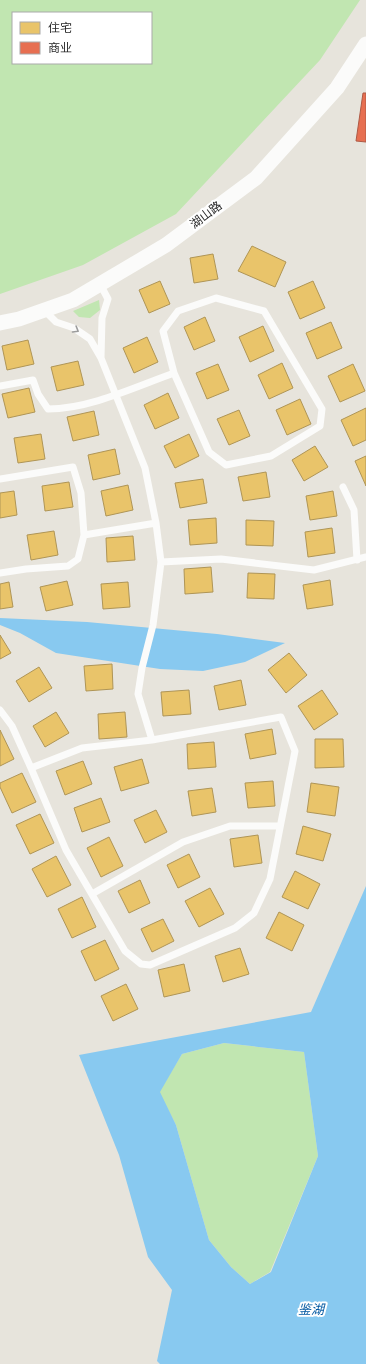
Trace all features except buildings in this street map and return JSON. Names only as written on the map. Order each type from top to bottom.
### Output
[{"type":"street","name":"湖山路","points":[[0,323],[73,300],[166,245],[256,178],[337,88],[366,44]]},
{"type":"lane","points":[[100,284],[108,299],[102,318],[101,358]]},
{"type":"lane","points":[[216,298],[264,311],[322,409],[320,426],[271,456],[226,465],[209,452],[174,373],[163,331],[178,311],[216,298]]},
{"type":"lane","points":[[44,310],[56,322],[74,328],[90,340],[101,358],[145,468],[156,523],[161,562],[153,625],[142,668],[138,694],[152,740]]},
{"type":"lane","points":[[0,386],[33,380],[38,394],[48,409],[65,409],[116,395],[174,373]]},
{"type":"lane","points":[[0,479],[73,467],[81,493],[84,534],[78,559],[68,566],[26,569],[0,573]]},
{"type":"lane","points":[[343,487],[354,510],[357,560]]},
{"type":"lane","points":[[84,534],[156,523]]},
{"type":"lane","points":[[161,562],[221,559],[314,570],[366,557]]},
{"type":"lane","points":[[0,710],[12,726],[66,850],[125,951],[141,964],[150,964],[235,928],[254,913],[270,879],[295,751],[280,717],[152,740],[82,748],[31,768]]},
{"type":"lane","points":[[92,894],[183,842],[230,826],[280,826]]},
{"type":"green space","points":[[0,0],[360,0],[320,60],[176,214],[83,265],[0,294]]},
{"type":"green space","points":[[99,300],[100,310],[90,318],[79,317],[73,311]]},
{"type":"green space","points":[[224,1043],[304,1052],[318,1156],[270,1272],[250,1284],[231,1267],[209,1240],[176,1125],[159,1092],[182,1054]]},
{"type":"water","points":[[0,618],[87,622],[217,634],[285,643],[245,662],[203,671],[160,669],[56,653],[20,633],[0,625]]},
{"type":"water","name":"鉴湖","points":[[366,886],[366,1364],[160,1364],[157,1361],[172,1290],[148,1257],[119,1155],[79,1055],[311,1012]],"holes":[[[224,1043],[304,1052],[318,1156],[271,1272],[250,1284],[231,1267],[209,1240],[176,1125],[160,1092],[182,1054]]]}]
